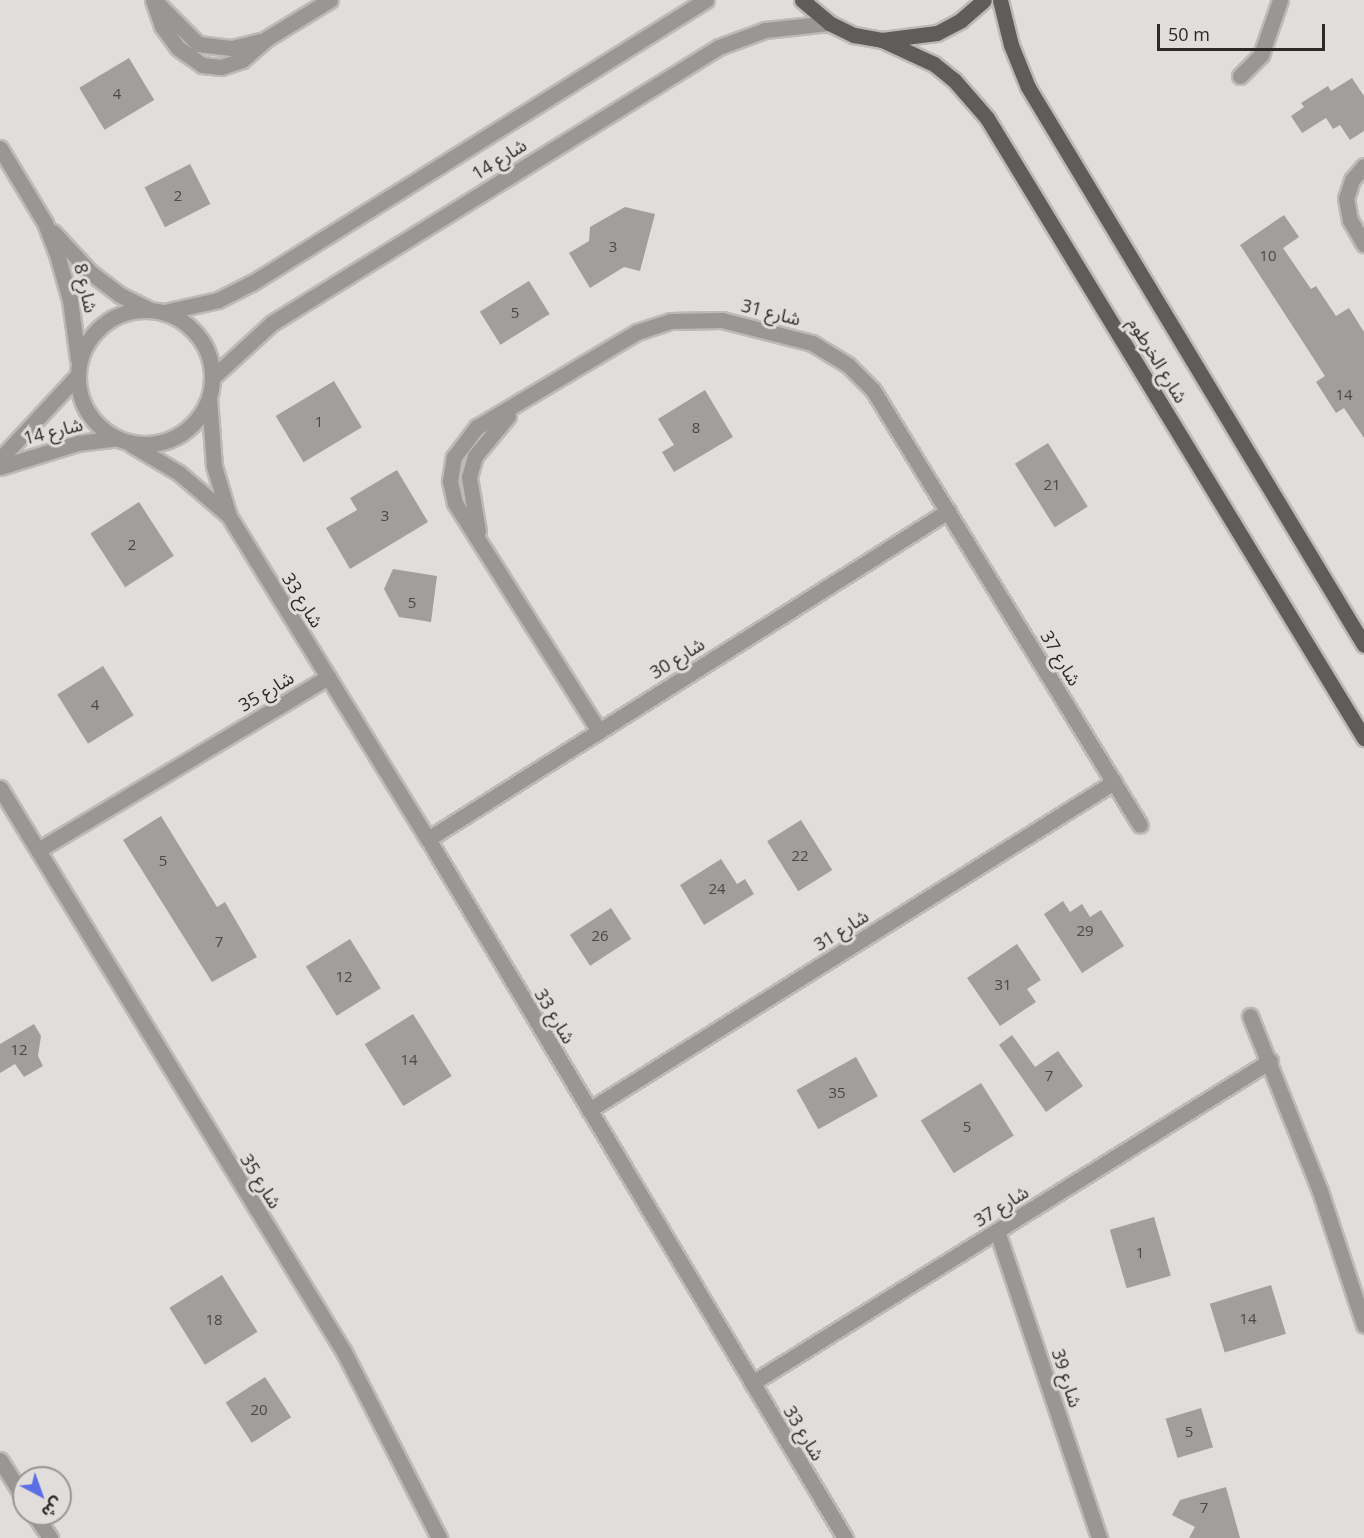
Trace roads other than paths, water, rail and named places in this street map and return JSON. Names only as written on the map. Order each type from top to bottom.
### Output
[{"type":"main road","points":[[802,0],[829,23],[854,35],[882,40],[937,33],[961,20],[984,0]]},
{"type":"main road","name":"شارع الخرطوم","points":[[1000,0],[1011,45],[1028,87],[1364,645]]},
{"type":"main road","name":"شارع الخرطوم","points":[[882,40],[934,64],[954,80],[987,118],[1364,738]]},
{"type":"street","points":[[154,0],[198,44],[232,48],[266,39],[330,0]]},
{"type":"street","name":"شارع 14","points":[[159,311],[218,300],[252,283],[706,0]]},
{"type":"street","points":[[1240,76],[1261,55],[1280,0]]},
{"type":"street","name":"شارع 14","points":[[212,378],[272,323],[718,47],[765,30],[829,23]]},
{"type":"street","name":"شارع 8","points":[[0,148],[45,223],[65,275],[78,370]]},
{"type":"street","points":[[1364,166],[1352,180],[1346,198],[1350,220],[1364,244]]},
{"type":"street","name":"شارع 8","points":[[45,223],[105,285],[159,311]]},
{"type":"street","points":[[133,310],[159,311],[194,330],[210,360],[212,378],[209,398],[186,430],[168,440],[123,440],[88,413],[80,395],[78,370],[92,337],[114,317],[133,310]]},
{"type":"street","name":"شارع 31","points":[[599,731],[484,545],[470,493],[474,456],[522,402],[637,332],[670,321],[722,320],[793,335],[831,353],[873,390],[948,511]]},
{"type":"street","name":"شارع 14","points":[[0,459],[78,370]]},
{"type":"street","name":"شارع 33","points":[[209,398],[214,466],[228,516],[428,839],[844,1538]]},
{"type":"street","name":"شارع 14","points":[[0,466],[78,443],[123,440]]},
{"type":"street","name":"شارع 33","points":[[123,440],[179,473],[228,516]]},
{"type":"street","name":"شارع 30","points":[[428,839],[948,511]]},
{"type":"street","name":"شارع 37","points":[[948,511],[1140,825]]},
{"type":"street","name":"شارع 35","points":[[38,850],[328,677]]},
{"type":"street","name":"شارع 31","points":[[589,1110],[1114,782]]},
{"type":"street","name":"شارع 35","points":[[0,788],[344,1352],[439,1538]]},
{"type":"street","points":[[1250,1016],[1320,1191],[1364,1324]]},
{"type":"street","name":"شارع 37","points":[[752,1383],[1270,1062]]},
{"type":"street","name":"شارع 39","points":[[998,1231],[1099,1538]]},
{"type":"street","points":[[0,1460],[12,1479]]}]
